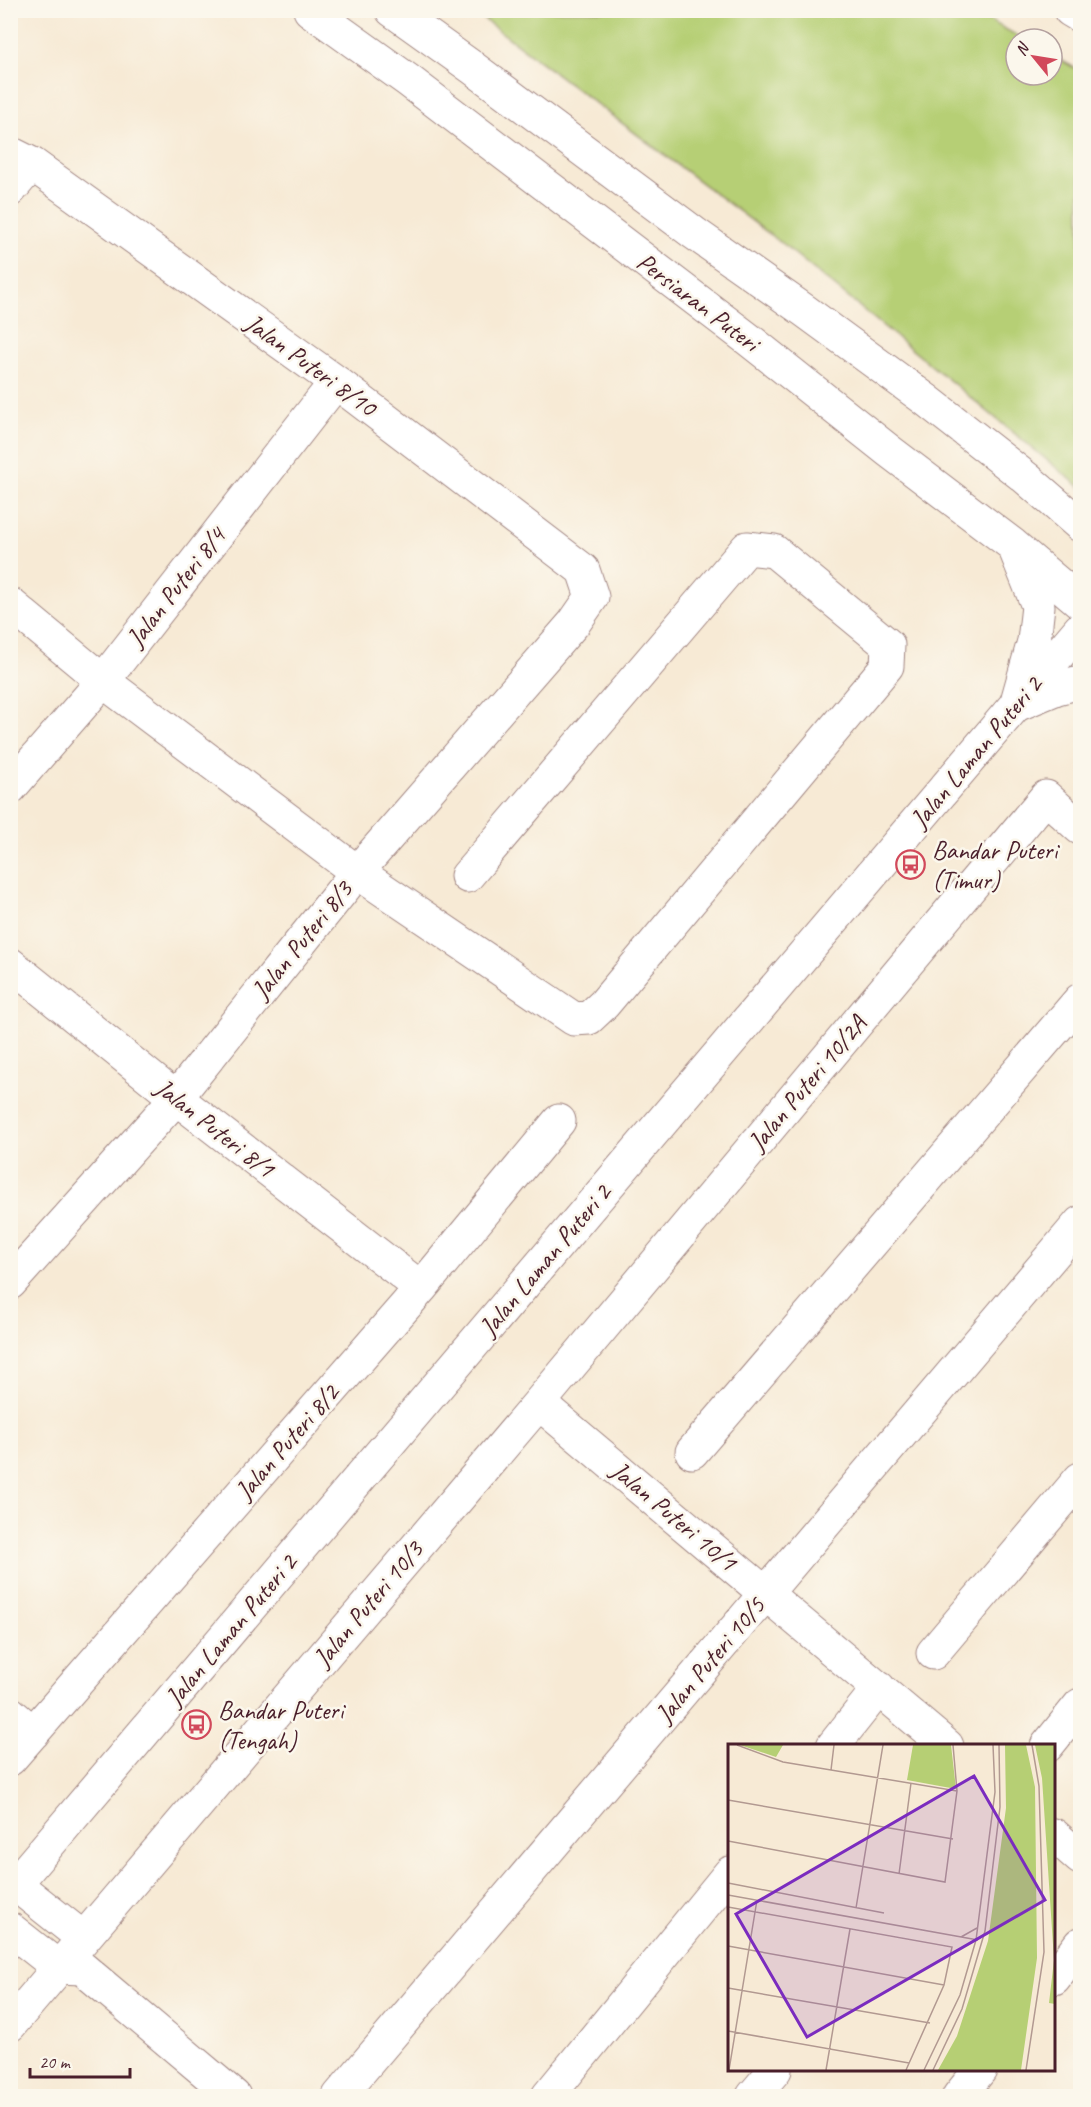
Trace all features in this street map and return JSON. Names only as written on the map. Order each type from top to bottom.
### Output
[{"type":"street","name":"Persiaran Puteri","points":[[310,10],[409,81],[748,339],[1013,545],[1080,602]]},
{"type":"street","name":"Persiaran Puteri","points":[[392,10],[694,233],[925,399],[1026,478],[1080,525]]},
{"type":"street","points":[[1070,10],[1080,16]]},
{"type":"street","points":[[10,190],[21,158]]},
{"type":"street","name":"Jalan Puteri 8/10","points":[[21,158],[336,382],[583,570],[592,597]]},
{"type":"street","name":"Jalan Puteri 8/4","points":[[10,788],[103,681],[336,382]]},
{"type":"street","points":[[1013,545],[1038,606],[1034,641],[1016,705]]},
{"type":"street","points":[[10,604],[103,681],[357,872],[574,1019],[589,1018],[604,1005],[887,666],[888,645],[774,551],[747,548],[466,876]]},
{"type":"street","name":"Jalan Puteri 8/3","points":[[10,1283],[176,1098],[357,872],[567,632],[592,597]]},
{"type":"street","name":"Jalan Laman Puteri 2","points":[[13,1887],[1080,629]]},
{"type":"street","points":[[1016,705],[1057,688],[1080,682]]},
{"type":"street","name":"Jalan Puteri 10/2A","points":[[539,1403],[1046,798],[1080,828]]},
{"type":"street","name":"Jalan Puteri 8/1","points":[[10,964],[176,1098],[421,1288]]},
{"type":"street","points":[[692,1452],[1080,1000]]},
{"type":"street","name":"Jalan Puteri 8/2","points":[[10,1759],[22,1723],[421,1288],[559,1121]]},
{"type":"street","name":"Jalan Puteri 10/5","points":[[339,2097],[1080,1223]]},
{"type":"street","name":"Jalan Puteri 10/1","points":[[539,1403],[945,1744]]},
{"type":"street","name":"Jalan Puteri 10/3","points":[[10,2025],[74,1958],[539,1403]]},
{"type":"street","points":[[933,1653],[1080,1479]]},
{"type":"street","points":[[835,1744],[879,1688]]},
{"type":"street","points":[[1049,1744],[1080,1705]]},
{"type":"street","points":[[1055,1837],[1080,1858]]},
{"type":"street","points":[[548,2097],[728,1874]]},
{"type":"street","points":[[13,1887],[74,1958],[234,2097]]},
{"type":"street","points":[[10,1929],[74,1958]]},
{"type":"street","points":[[1055,1975],[1080,1944]]},
{"type":"street","points":[[753,2097],[774,2071]]},
{"type":"street","points":[[959,2097],[979,2071]]},
{"type":"green space","points":[[473,11],[973,11],[1004,28],[1004,87],[1064,87],[1064,62],[1080,71],[1080,487],[784,245]]},
{"type":"place","name":"Bandar Puteri (Timur)","points":[[911,865]]},
{"type":"place","name":"Bandar Puteri (Tengah)","points":[[197,1725]]}]
